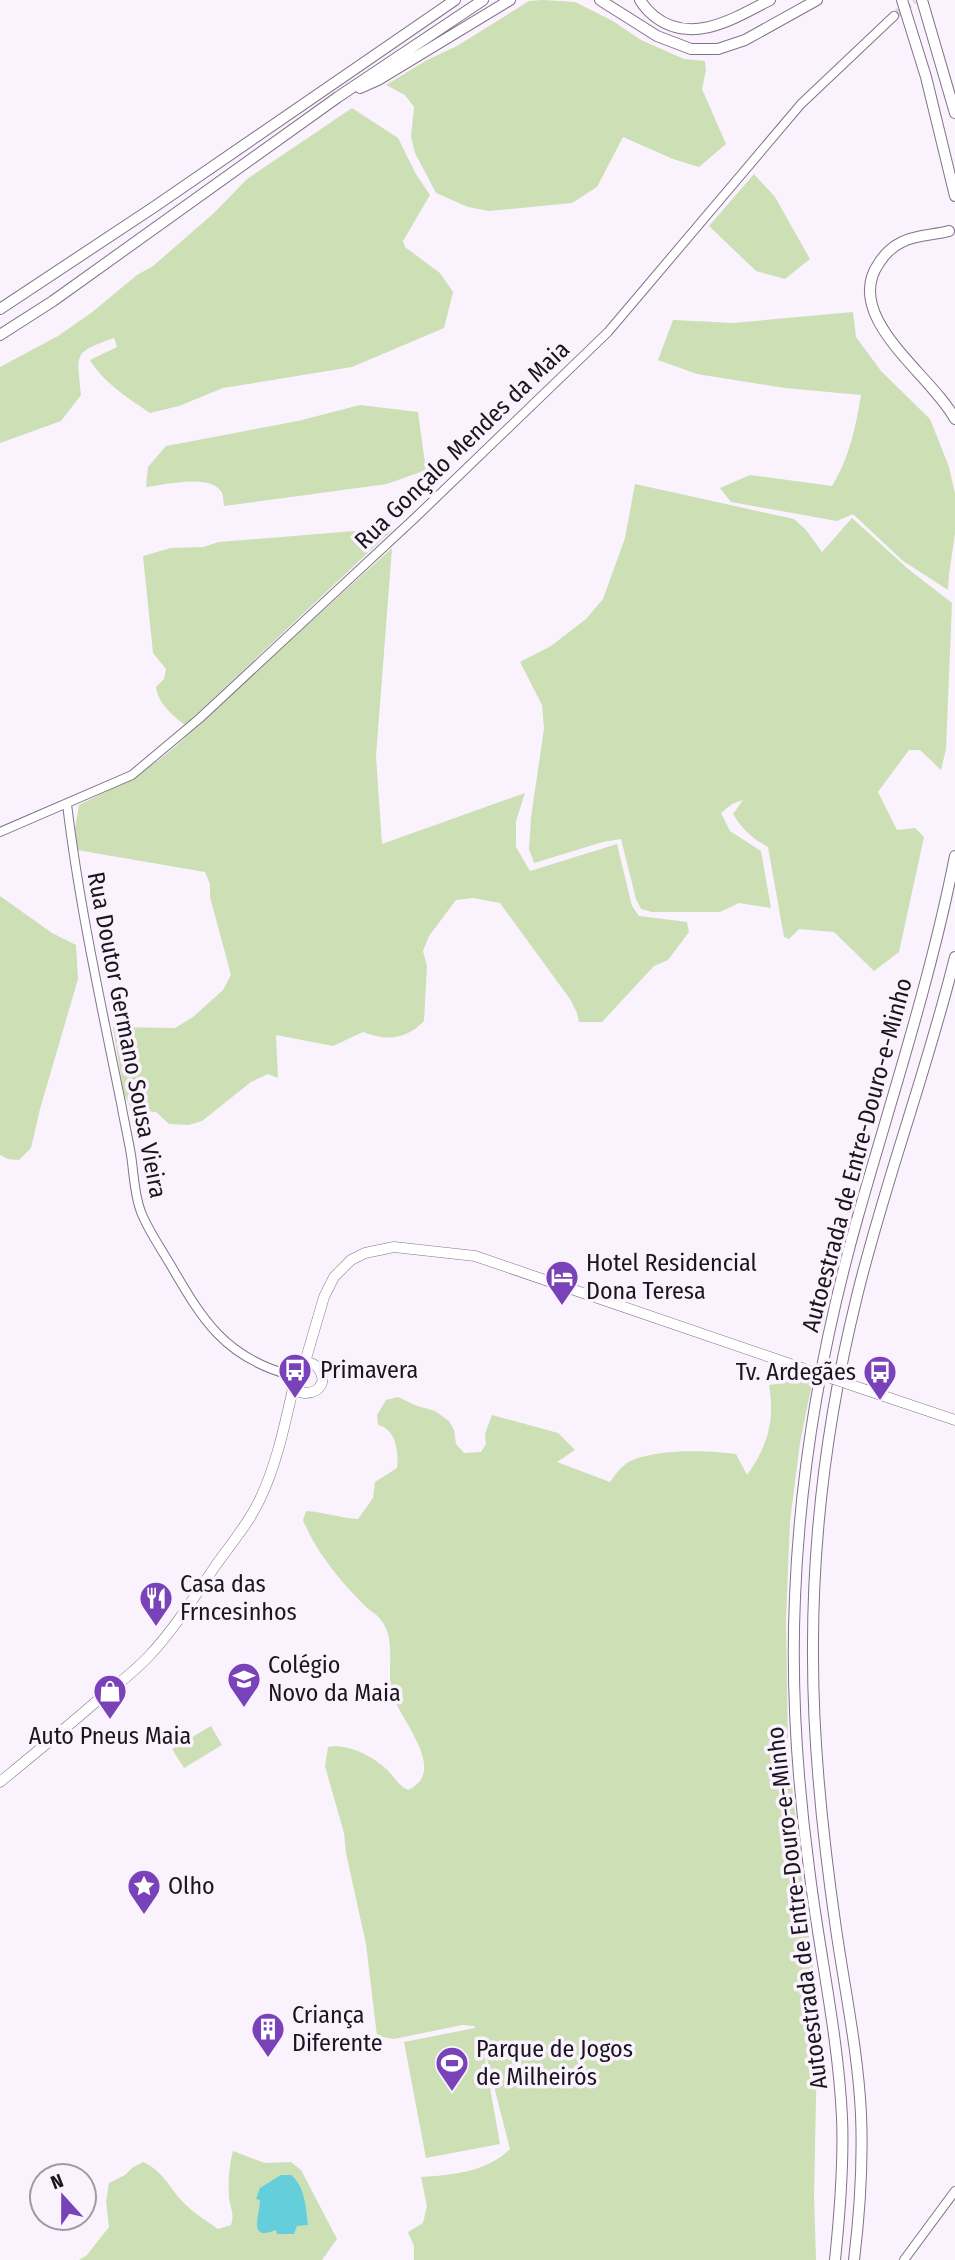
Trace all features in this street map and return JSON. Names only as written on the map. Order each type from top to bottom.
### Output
[{"type":"highway","points":[[0,309],[133,222],[455,0]]},
{"type":"highway","points":[[0,335],[53,301],[338,97],[483,0]]},
{"type":"highway","points":[[338,97],[378,80],[510,0]]},
{"type":"highway","points":[[490,12],[521,0]]},
{"type":"highway","points":[[600,0],[657,36],[691,49],[718,49],[746,40],[817,0]]},
{"type":"highway","points":[[640,0],[644,7],[663,23],[685,30],[708,29],[770,0]]},
{"type":"highway","points":[[902,0],[933,106],[955,196]]},
{"type":"highway","points":[[922,0],[955,113]]},
{"type":"highway","points":[[949,232],[902,242],[884,256],[872,273],[868,292],[873,312],[890,340],[944,400],[955,419]]},
{"type":"highway","name":"Autoestrada de Entre-Douro-e-Minho","points":[[835,2260],[842,2175],[842,2115],[836,2053],[804,1826],[796,1729],[794,1626],[800,1518],[816,1397],[837,1299],[858,1217],[925,989],[955,856]]},
{"type":"highway","name":"Autoestrada de Entre-Douro-e-Minho","points":[[854,2260],[860,2192],[860,2111],[826,1857],[815,1745],[813,1655],[817,1544],[831,1427],[858,1292],[955,957]]},
{"type":"main road","points":[[305,1362],[324,1297],[334,1277],[351,1260],[366,1252],[394,1247],[475,1256],[955,1420]]},
{"type":"main road","points":[[0,1782],[139,1666],[165,1637],[255,1509],[270,1477],[293,1388],[290,1375],[296,1366],[305,1362],[310,1362],[322,1374],[321,1385],[313,1392],[297,1392],[293,1388]]},
{"type":"street","name":"Rua Gonçalo Mendes da Maia","points":[[0,832],[132,775],[200,718],[442,493],[608,332],[801,104],[894,16]]},
{"type":"street","name":"Rua Doutor Germano Sousa Vieira","points":[[67,804],[89,946],[130,1145],[135,1189],[143,1216],[197,1310],[214,1332],[232,1349],[255,1362],[290,1375]]},
{"type":"street","points":[[904,2260],[955,2191]]},
{"type":"green space","points":[[529,1],[575,2],[613,21],[641,40],[684,59],[705,61],[702,89],[726,144],[699,167],[673,159],[623,137],[597,187],[572,203],[489,211],[468,207],[436,193],[415,153],[411,137],[414,107],[405,95],[386,85],[427,60],[457,46]]},
{"type":"green space","points":[[352,108],[398,138],[430,195],[403,241],[405,247],[440,273],[453,292],[444,328],[352,367],[223,388],[179,406],[150,413],[109,383],[90,360],[117,347],[114,338],[91,347],[80,356],[81,395],[61,421],[0,443],[0,367],[58,336],[91,313],[137,275],[153,266],[214,213],[247,179]]},
{"type":"green space","points":[[754,174],[775,197],[810,259],[785,279],[756,271],[709,226]]},
{"type":"green space","points":[[853,312],[856,337],[881,371],[930,419],[949,467],[955,494],[955,533],[948,590],[903,561],[853,514],[837,521],[731,502],[720,488],[750,475],[832,486],[851,442],[861,395],[785,388],[697,374],[658,360],[673,320],[733,323]]},
{"type":"green space","points":[[360,405],[418,412],[426,470],[387,484],[224,506],[220,490],[205,482],[146,487],[148,467],[166,446],[298,421]]},
{"type":"green space","points":[[635,484],[794,519],[822,552],[852,518],[907,568],[952,603],[946,749],[941,770],[920,750],[909,750],[878,792],[897,830],[915,828],[924,837],[899,952],[874,971],[834,932],[799,929],[789,939],[784,937],[768,847],[748,833],[733,814],[743,800],[732,804],[721,813],[730,831],[761,851],[771,908],[739,903],[720,912],[652,912],[641,909],[621,839],[534,863],[529,849],[531,817],[544,729],[542,705],[520,662],[551,646],[586,619],[603,599],[625,538]]},
{"type":"green space","points":[[354,531],[391,531],[185,725],[171,713],[156,687],[164,679],[166,669],[153,653],[143,556],[171,548],[203,547],[219,542]]},
{"type":"green space","points":[[392,548],[376,756],[382,844],[525,793],[516,821],[516,847],[530,871],[617,844],[632,906],[639,916],[687,922],[689,932],[668,960],[654,966],[602,1022],[579,1022],[570,999],[500,903],[473,898],[456,900],[429,936],[423,951],[427,966],[424,1021],[410,1032],[395,1037],[380,1037],[363,1032],[333,1046],[276,1035],[278,1078],[268,1074],[251,1082],[202,1121],[189,1125],[169,1124],[156,1112],[132,1110],[124,1094],[113,1027],[175,1028],[193,1017],[223,990],[231,975],[205,872],[77,850],[75,829],[79,805],[128,780],[171,751]]},
{"type":"green space","points":[[0,896],[52,933],[76,945],[78,979],[31,1148],[19,1160],[0,1155]]},
{"type":"green space","points":[[789,1375],[812,1383],[800,1443],[790,1521],[786,1619],[788,1749],[817,1997],[806,2035],[817,2051],[814,2196],[816,2260],[414,2260],[414,2246],[408,2232],[423,2223],[427,2206],[421,2177],[480,2167],[501,2157],[510,2149],[481,2036],[500,2144],[426,2158],[404,2042],[475,2028],[474,2026],[462,2025],[394,2039],[377,2036],[366,1944],[344,1833],[325,1766],[328,1747],[350,1748],[365,1754],[384,1767],[408,1790],[420,1781],[424,1770],[423,1758],[392,1693],[390,1646],[386,1628],[347,1587],[322,1555],[303,1520],[306,1511],[358,1519],[373,1498],[375,1482],[397,1468],[395,1442],[389,1431],[378,1425],[377,1415],[386,1400],[398,1397],[435,1411],[449,1421],[454,1430],[456,1444],[464,1453],[481,1452],[486,1444],[485,1434],[492,1415],[558,1433],[575,1450],[557,1462],[610,1482],[622,1467],[633,1460],[643,1456],[684,1451],[736,1454],[747,1475],[760,1454],[768,1432],[771,1410],[769,1385],[782,1383]]},
{"type":"green space","points":[[211,1726],[222,1745],[184,1768],[172,1749]]},
{"type":"green space","points":[[233,2151],[265,2163],[291,2162],[301,2170],[337,2239],[322,2260],[79,2260],[87,2255],[109,2227],[106,2202],[109,2183],[143,2162],[156,2170],[180,2199],[201,2217],[218,2229],[231,2225],[229,2180]]},
{"type":"water","points":[[281,2175],[291,2175],[296,2180],[304,2198],[308,2225],[297,2226],[294,2234],[258,2230],[260,2200],[256,2199],[260,2188]]},
{"type":"tunnel","points":[[894,16],[914,0]]},
{"type":"place","name":"Hotel Residencial Dona Teresa","points":[[562,1307]]},
{"type":"place","name":"Primavera","points":[[295,1400]]},
{"type":"place","name":"Tv. Ardegães","points":[[880,1402]]},
{"type":"place","name":"Casa das Frncesinhos","points":[[156,1628]]},
{"type":"place","name":"Colégio Novo da Maia","points":[[244,1709]]},
{"type":"place","name":"Auto Pneus Maia","points":[[110,1721]]},
{"type":"place","name":"Olho","points":[[144,1916]]},
{"type":"place","name":"Criança Diferente","points":[[268,2059]]},
{"type":"place","name":"Parque de Jogos de Milheirós","points":[[452,2093]]}]
